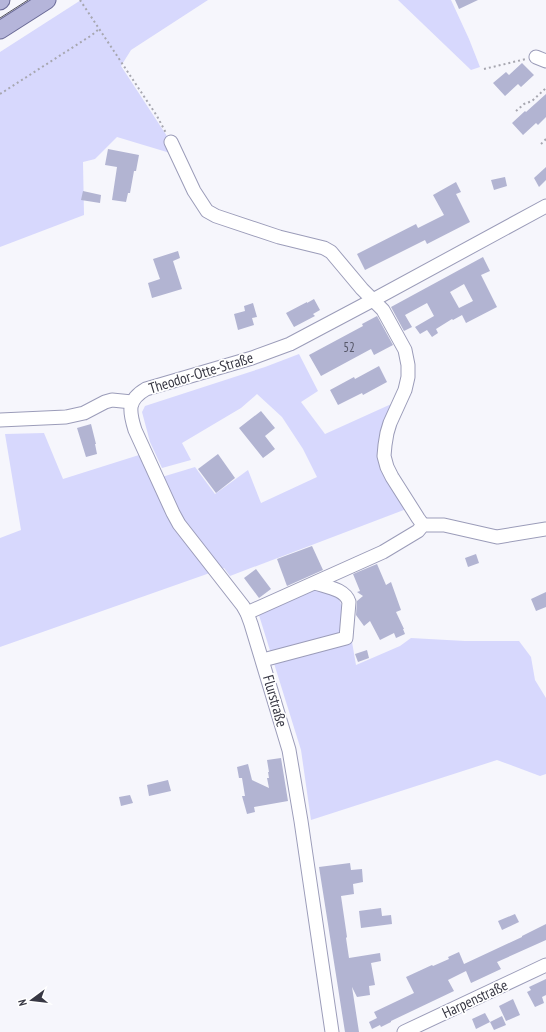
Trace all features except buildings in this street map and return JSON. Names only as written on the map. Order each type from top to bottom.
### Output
[{"type":"main road","points":[[0,30],[47,0]]},
{"type":"street","points":[[171,142],[194,191],[207,211],[216,216],[279,237],[324,248],[331,252],[362,289],[383,310],[405,350],[408,365],[408,378],[405,390],[387,433],[384,456],[392,477],[423,525]]},
{"type":"street","name":"Theodor-Otte-Straße","points":[[0,420],[66,417],[84,413],[112,400],[132,402],[139,393],[146,389],[252,358],[290,344],[546,206]]},
{"type":"street","name":"Flurstraße","points":[[132,402],[130,410],[134,430],[179,524],[247,613],[252,624],[289,750],[332,1032]]},
{"type":"street","points":[[423,525],[444,525],[497,537],[546,529]]},
{"type":"street","points":[[247,613],[383,552],[418,531],[423,525]]},
{"type":"street","points":[[263,660],[346,638],[349,602],[347,597],[342,592],[315,583]]},
{"type":"street","name":"Harpenstraße","points":[[404,1032],[546,965]]},
{"type":"path","points":[[80,0],[157,116],[171,142]]},
{"type":"path","points":[[0,94],[99,29]]},
{"type":"path","points":[[484,69],[541,59]]},
{"type":"path","points":[[516,111],[524,104],[532,101],[546,88]]},
{"type":"path","points":[[541,144],[546,139]]},
{"type":"shaded area","points":[[81,0],[208,0],[131,50],[121,66],[180,156],[117,137],[95,159],[83,162],[84,215],[0,247],[0,52]]},
{"type":"shaded area","points":[[398,0],[451,0],[480,67],[471,70]]},
{"type":"shaded area","points":[[299,354],[318,391],[301,402],[325,434],[398,401],[382,443],[409,508],[230,576],[224,568],[0,647],[0,538],[21,530],[5,434],[44,433],[63,479],[139,455],[152,480],[195,467],[215,494],[248,470],[261,503],[317,477],[303,449],[282,417],[257,394],[241,408],[182,443],[191,460],[162,468],[150,442],[142,412],[145,406],[265,367]]},
{"type":"shaded area","points":[[336,579],[333,583],[353,636],[352,642],[356,665],[400,646],[411,638],[465,641],[519,641],[531,657],[535,680],[546,698],[546,774],[540,776],[497,760],[311,820],[301,750],[258,612]]},
{"type":"tram line","points":[[0,18],[28,0]]}]
